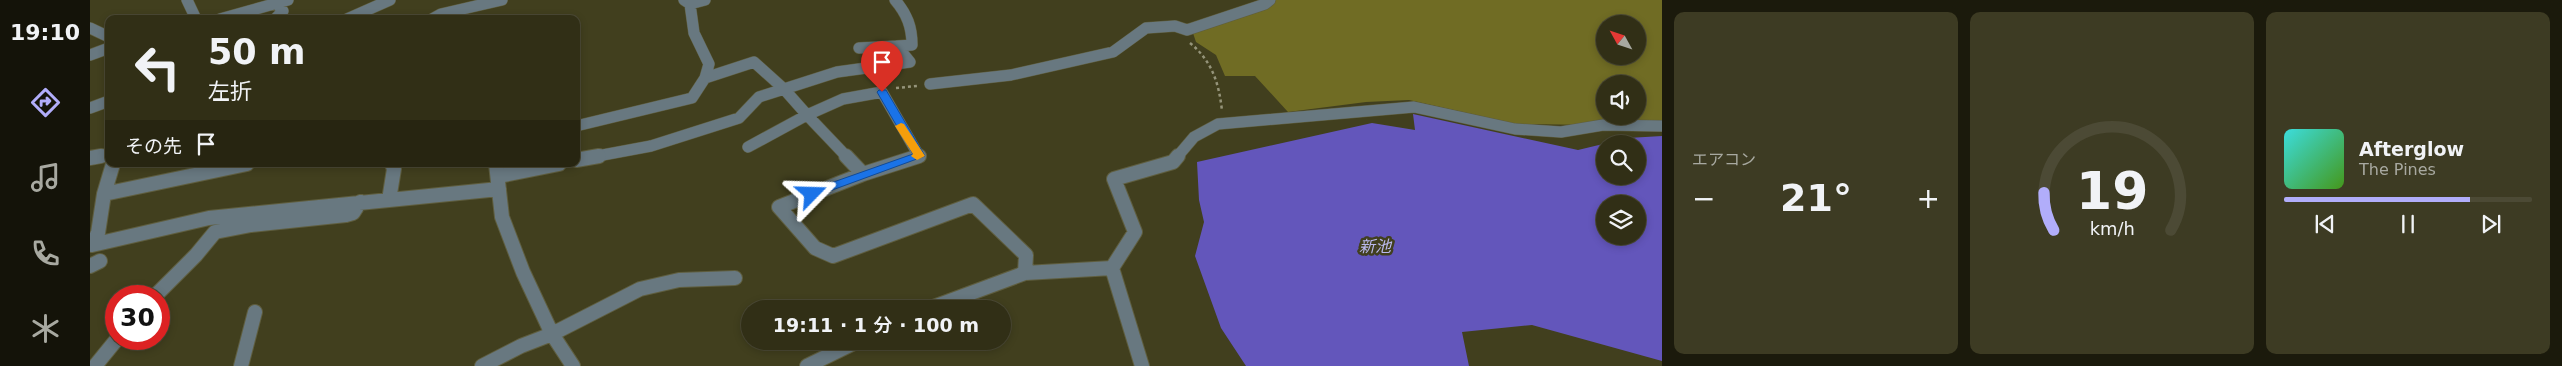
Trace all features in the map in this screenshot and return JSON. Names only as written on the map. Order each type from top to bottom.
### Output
[{"type":"street","points":[[187,0],[194,15]]},
{"type":"street","points":[[234,15],[288,0]]},
{"type":"street","points":[[355,15],[390,0]]},
{"type":"street","points":[[439,15],[502,0]]},
{"type":"street","points":[[580,125],[692,98],[705,78],[709,64],[694,33],[687,2],[705,0]]},
{"type":"street","points":[[858,48],[912,46],[912,28],[908,15],[895,0]]},
{"type":"street","points":[[930,84],[1011,75],[1113,52],[1146,28],[1175,26],[1187,30],[1265,4],[1270,0]]},
{"type":"street","points":[[278,15],[283,10],[280,8]]},
{"type":"street","points":[[90,28],[105,35]]},
{"type":"street","points":[[580,159],[651,146],[739,118],[759,98],[837,72],[910,62],[897,46]]},
{"type":"street","points":[[90,55],[105,49]]},
{"type":"street","points":[[705,78],[754,62],[784,89],[806,115],[863,174]]},
{"type":"street","points":[[748,147],[806,115],[843,99],[866,93],[882,92],[919,156],[863,174],[779,207],[815,248],[833,256],[973,204],[1026,255],[1025,273]]},
{"type":"street","points":[[90,108],[105,102]]},
{"type":"street","points":[[1142,366],[1112,268],[1135,232],[1114,179],[1173,162],[1194,137],[1218,124],[1414,107],[1515,129],[1560,132],[1603,125],[1662,126]]},
{"type":"street","points":[[90,158],[105,155]]},
{"type":"street","points":[[112,167],[104,194],[98,233],[92,245],[209,218],[389,200],[544,167]]},
{"type":"street","points":[[104,194],[233,167]]},
{"type":"street","points":[[389,200],[393,167]]},
{"type":"street","points":[[498,176],[502,217],[523,272],[552,334],[574,366]]},
{"type":"street","points":[[166,285],[196,255],[215,232],[346,215],[353,213],[360,202]]},
{"type":"street","points":[[952,300],[1025,273],[1112,268]]},
{"type":"street","points":[[482,366],[521,346],[552,334],[640,289],[679,280],[735,278]]},
{"type":"street","points":[[241,366],[255,312]]},
{"type":"street","points":[[95,366],[108,350]]},
{"type":"street","points":[[807,366],[840,350]]},
{"type":"path","points":[[1187,30],[1180,36],[1201,51],[1217,77],[1222,111],[1218,124]]},
{"type":"path","points":[[893,89],[930,84]]},
{"type":"shaded area","points":[[1276,0],[1662,0],[1662,126],[1516,124],[1409,100],[1366,102],[1288,112],[1255,76],[1225,76],[1216,55],[1196,42],[1193,33],[1272,4]]},
{"type":"water","name":"新池","points":[[1413,114],[1578,150],[1596,146],[1596,185],[1646,185],[1646,137],[1662,136],[1662,361],[1532,325],[1462,332],[1469,366],[1246,366],[1221,328],[1195,256],[1204,222],[1199,200],[1197,162],[1372,123],[1415,130]]},
{"type":"slow traffic","points":[[901,126],[919,156],[917,156]]},
{"type":"route","points":[[812,194],[863,174],[919,156],[882,92]]}]
